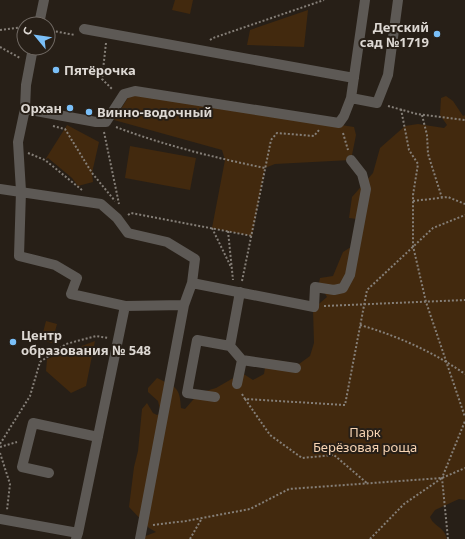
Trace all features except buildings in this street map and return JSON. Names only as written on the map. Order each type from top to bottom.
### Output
[{"type":"lane","points":[[41,16],[44,0]]},
{"type":"lane","points":[[25,109],[106,122],[124,94],[135,91],[339,123],[344,116],[350,98],[365,0]]},
{"type":"lane","points":[[350,98],[377,103],[388,76],[398,0]]},
{"type":"lane","points":[[84,29],[354,78]]},
{"type":"lane","points":[[31,56],[26,84],[25,109],[18,142],[21,191],[19,256],[55,265],[78,278],[71,294],[125,306],[184,304]]},
{"type":"lane","points":[[192,283],[314,307],[315,287],[334,290],[343,288],[350,275],[366,189],[362,174],[351,160]]},
{"type":"lane","points":[[0,189],[101,204],[117,218],[128,233],[167,242],[195,259],[192,283],[184,304],[140,539]]},
{"type":"lane","points":[[230,346],[237,292]]},
{"type":"lane","points":[[3,520],[77,536],[125,306]]},
{"type":"lane","points":[[214,397],[187,393],[197,340],[230,346],[242,360],[296,368]]},
{"type":"lane","points":[[237,384],[242,360]]},
{"type":"lane","points":[[49,474],[22,467],[33,423],[98,437]]},
{"type":"path","points":[[198,49],[213,38],[324,0]]},
{"type":"path","points":[[0,30],[16,28]]},
{"type":"path","points":[[106,40],[102,79],[122,99]]},
{"type":"path","points":[[0,47],[29,62]]},
{"type":"path","points":[[377,103],[422,115],[465,120]]},
{"type":"path","points":[[401,109],[409,150],[418,164],[413,201],[413,246],[426,302],[465,417]]},
{"type":"path","points":[[422,115],[427,135],[428,154],[442,198]]},
{"type":"path","points":[[51,126],[65,129],[92,173],[119,205],[102,122]]},
{"type":"path","points":[[237,292],[252,236],[271,140],[277,133],[314,136],[327,122]]},
{"type":"path","points":[[115,126],[132,133],[225,160],[265,168]]},
{"type":"path","points":[[343,132],[351,160]]},
{"type":"path","points":[[18,142],[29,153],[45,160],[83,190]]},
{"type":"path","points":[[413,201],[448,197],[465,204]]},
{"type":"path","points":[[117,218],[132,213],[252,236]]},
{"type":"path","points":[[244,399],[345,405],[367,290],[433,228],[465,215]]},
{"type":"path","points":[[212,228],[232,268]]},
{"type":"path","points":[[228,232],[232,268],[237,292]]},
{"type":"path","points":[[314,307],[465,300]]},
{"type":"path","points":[[360,325],[421,347],[465,374]]},
{"type":"path","points":[[0,446],[30,396],[40,362],[66,344],[96,336],[118,340]]},
{"type":"path","points":[[237,384],[244,399],[270,435],[302,458],[334,455],[368,484]]},
{"type":"path","points":[[448,539],[442,478],[465,421]]},
{"type":"path","points":[[0,446],[20,441],[28,442]]},
{"type":"path","points":[[0,453],[10,484],[3,520]]},
{"type":"path","points":[[370,539],[404,504],[442,478],[465,468]]},
{"type":"path","points":[[142,527],[250,509],[289,490],[442,478]]},
{"type":"path","points":[[190,539],[202,518]]},
{"type":"green space","points":[[175,0],[193,0],[190,14],[172,10]]},
{"type":"green space","points":[[308,10],[304,47],[247,45],[250,30]]},
{"type":"green space","points":[[136,93],[354,127],[356,135],[351,160],[275,164],[265,168],[252,236],[212,228],[225,160],[222,150],[114,120],[129,96]]},
{"type":"green space","name":"Парк Берёзовая роща","points":[[446,96],[453,101],[463,116],[465,115],[465,500],[459,499],[435,510],[430,517],[434,523],[444,531],[447,539],[143,539],[143,537],[156,532],[149,528],[129,507],[134,467],[138,451],[142,409],[147,403],[153,413],[157,415],[161,413],[158,401],[148,392],[148,388],[157,378],[172,386],[178,391],[181,408],[185,409],[199,393],[216,388],[242,373],[253,380],[264,374],[266,361],[270,359],[299,364],[310,356],[314,343],[313,309],[327,297],[319,283],[320,278],[333,276],[343,252],[354,245],[357,219],[349,218],[352,197],[373,173],[380,148],[405,126],[418,124],[444,128],[447,125],[440,115],[441,98]]},
{"type":"green space","points":[[67,125],[99,142],[92,173],[93,182],[78,186],[72,178],[48,158],[45,160]]},
{"type":"green space","points":[[130,146],[196,158],[190,190],[125,178]]},
{"type":"green space","points":[[46,321],[57,324],[52,343],[41,340]]},
{"type":"green space","points":[[95,341],[86,386],[71,393],[46,371],[47,359]]},
{"type":"place","name":"Детский сад №1719","points":[[437,34]]},
{"type":"place","name":"Пятёрочка","points":[[56,70]]},
{"type":"place","name":"Орхан","points":[[70,108]]},
{"type":"place","name":"Винно-водочный","points":[[89,112]]},
{"type":"place","name":"Центр образования № 548","points":[[13,342]]}]
